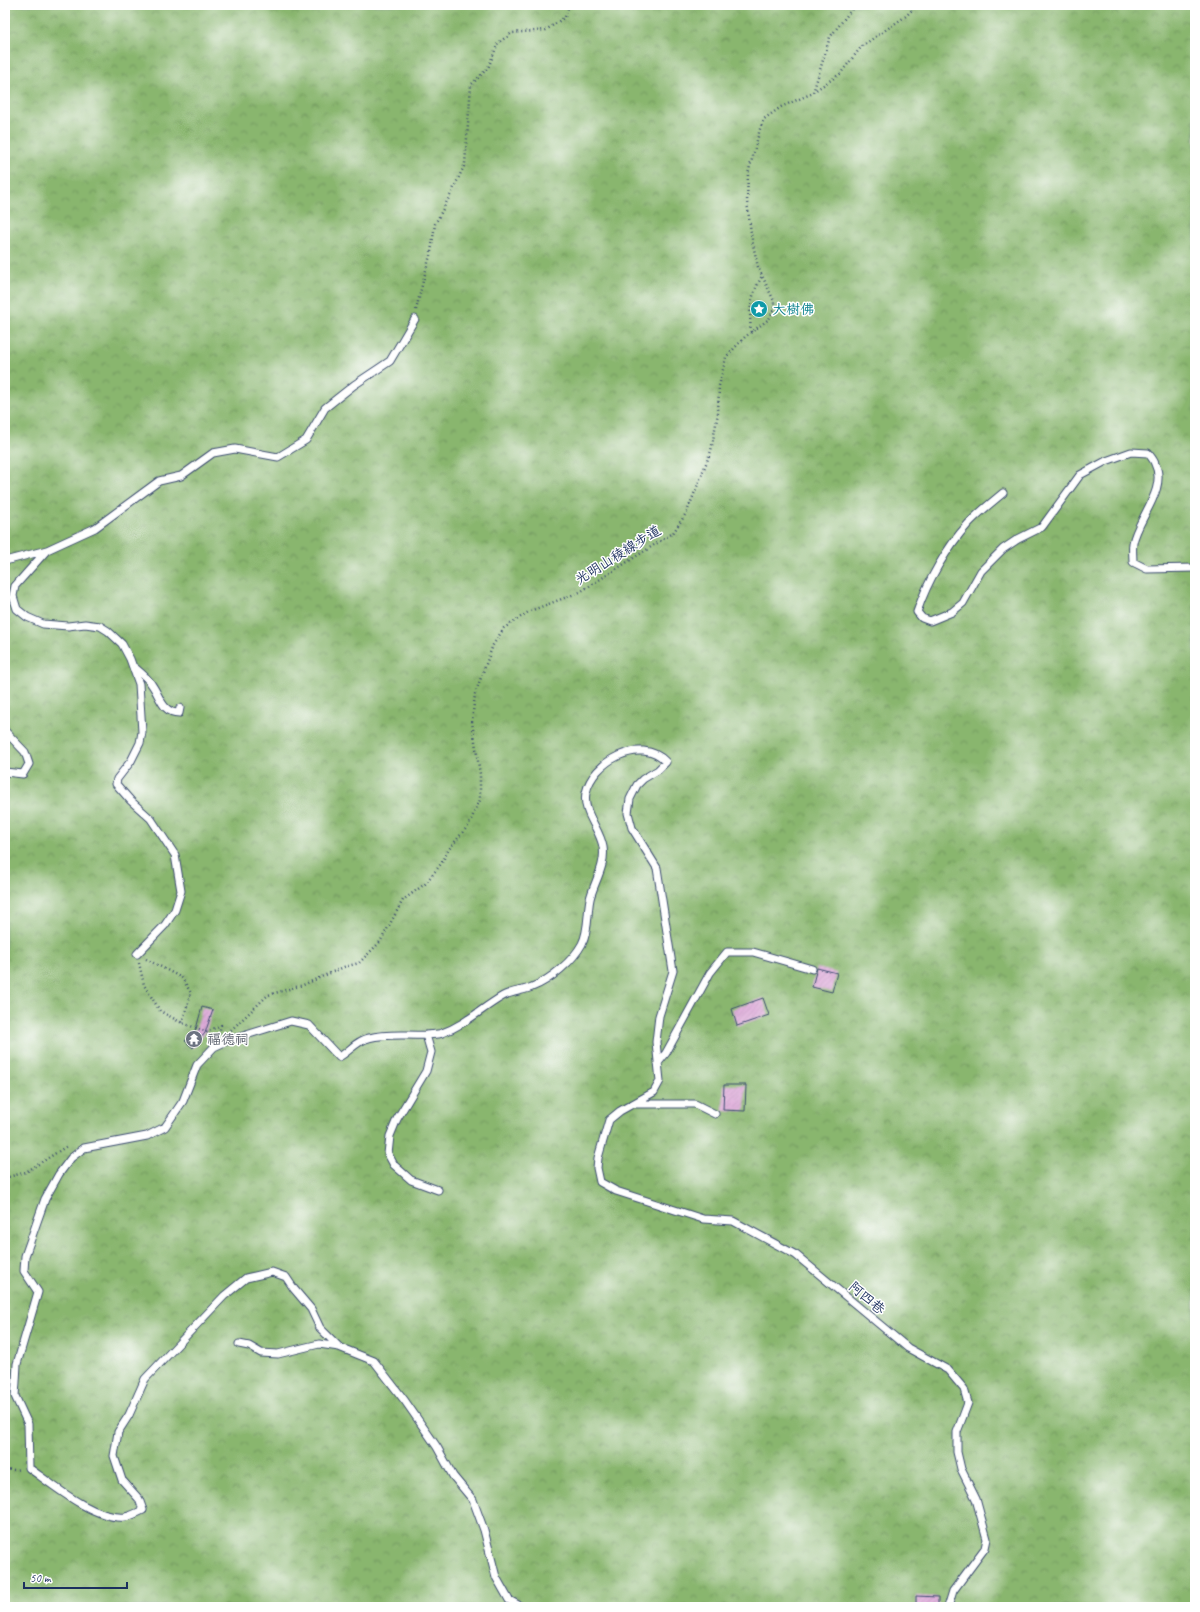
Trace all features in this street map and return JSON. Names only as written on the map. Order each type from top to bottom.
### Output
[{"type":"lane","points":[[5,561],[47,550],[95,528],[159,481],[181,476],[213,454],[235,449],[278,457],[306,440],[325,408],[354,385],[390,362],[415,319]]},
{"type":"lane","points":[[1002,493],[968,524],[948,551],[920,601],[917,612],[922,618],[930,621],[952,612],[963,603],[981,571],[989,562],[1003,549],[1018,539],[1042,527],[1080,475],[1106,461],[1131,452],[1148,453],[1156,464],[1159,479],[1155,493],[1139,526],[1133,543],[1133,562],[1147,569],[1195,568]]},
{"type":"lane","points":[[47,550],[15,586],[13,596],[17,609],[27,617],[43,624],[68,626],[85,624],[100,626],[122,644],[132,664],[139,684],[142,732],[140,743],[131,761],[116,779],[116,784],[131,801],[151,818],[175,855],[181,891],[175,910],[165,925],[137,954]]},
{"type":"lane","points":[[132,664],[152,684],[161,701],[168,710],[173,713],[179,713],[180,708]]},
{"type":"lane","points":[[5,731],[25,752],[29,764],[23,774],[5,772]]},
{"type":"lane","points":[[339,1347],[320,1328],[311,1309],[286,1277],[272,1272],[246,1278],[224,1296],[145,1379],[118,1432],[114,1456],[122,1480],[139,1499],[143,1510],[127,1517],[110,1517],[90,1508],[66,1494],[28,1468],[28,1424],[16,1396],[17,1364],[38,1292],[24,1271],[25,1256],[45,1200],[59,1174],[71,1158],[84,1148],[147,1136],[164,1127],[183,1101],[197,1065],[205,1055],[216,1046],[291,1021],[310,1026],[339,1057],[347,1053],[354,1045],[368,1038],[440,1034],[462,1024],[505,995],[532,987],[555,973],[574,956],[583,942],[590,898],[603,858],[602,845],[586,807],[585,795],[588,783],[614,758],[630,751],[641,750],[650,751],[659,755],[666,762],[658,770],[643,779],[637,785],[630,799],[628,813],[632,828],[657,868],[673,971],[659,1016],[656,1042],[660,1081],[654,1092],[634,1104]]},
{"type":"lane","points":[[658,1063],[666,1053],[680,1024],[710,973],[727,952],[753,952],[812,969]]},
{"type":"lane","points":[[426,1035],[432,1052],[426,1071],[397,1119],[390,1136],[388,1154],[394,1165],[411,1180],[438,1190]]},
{"type":"lane","points":[[634,1104],[695,1104],[715,1114]]},
{"type":"lane","name":"阿四巷","points":[[634,1104],[620,1111],[609,1120],[598,1158],[597,1168],[600,1182],[616,1191],[703,1219],[733,1222],[796,1255],[908,1348],[948,1370],[964,1389],[968,1403],[957,1432],[957,1452],[961,1469],[976,1499],[987,1539],[985,1548],[953,1591],[948,1607]]},
{"type":"lane","points":[[239,1344],[249,1346],[261,1353],[278,1354],[319,1344],[339,1347],[374,1361],[437,1447],[453,1476],[473,1500],[484,1530],[496,1577],[509,1600],[522,1607]]},
{"type":"path","points":[[415,319],[422,281],[432,252],[435,224],[465,164],[471,86],[488,68],[498,44],[512,34],[546,30],[565,17],[569,5]]},
{"type":"path","points":[[813,92],[830,37],[855,5]]},
{"type":"path","name":"光明山稜線步道","points":[[233,1026],[268,995],[303,985],[359,962],[380,942],[403,900],[425,884],[441,864],[449,848],[468,826],[480,800],[480,774],[472,722],[475,694],[493,645],[504,628],[530,611],[580,592],[673,533],[687,512],[711,451],[718,413],[720,386],[726,357],[751,332],[769,319],[774,310],[774,301],[758,267],[752,240],[747,202],[748,174],[764,119],[792,101],[813,92],[840,74],[862,46],[906,16],[917,5]]},
{"type":"path","points":[[751,332],[749,314],[751,298],[762,276]]},
{"type":"path","points":[[137,954],[182,978],[191,993],[182,1023]]},
{"type":"path","points":[[137,954],[144,985],[160,1011],[182,1023],[207,1032],[222,1024],[216,1046]]},
{"type":"path","points":[[5,1178],[26,1172],[70,1144]]},
{"type":"path","points":[[5,1469],[15,1470],[28,1468]]},
{"type":"path","points":[[5,1602],[6,1607]]},
{"type":"green space","points":[[5,5],[1195,5],[1195,1607],[5,1607]]},
{"type":"building","points":[[817,968],[837,973],[832,992],[812,987]]},
{"type":"building","points":[[763,998],[769,1015],[737,1026],[732,1009]]},
{"type":"building","points":[[202,1007],[213,1010],[205,1033],[193,1048],[185,1041],[196,1029]]},
{"type":"building","points":[[724,1085],[746,1085],[745,1111],[723,1110]]},
{"type":"building","points":[[916,1596],[938,1597],[938,1607],[916,1607]]},
{"type":"place","name":"大樹佛","points":[[759,309]]},
{"type":"place","name":"福德祠","points":[[194,1039]]}]
